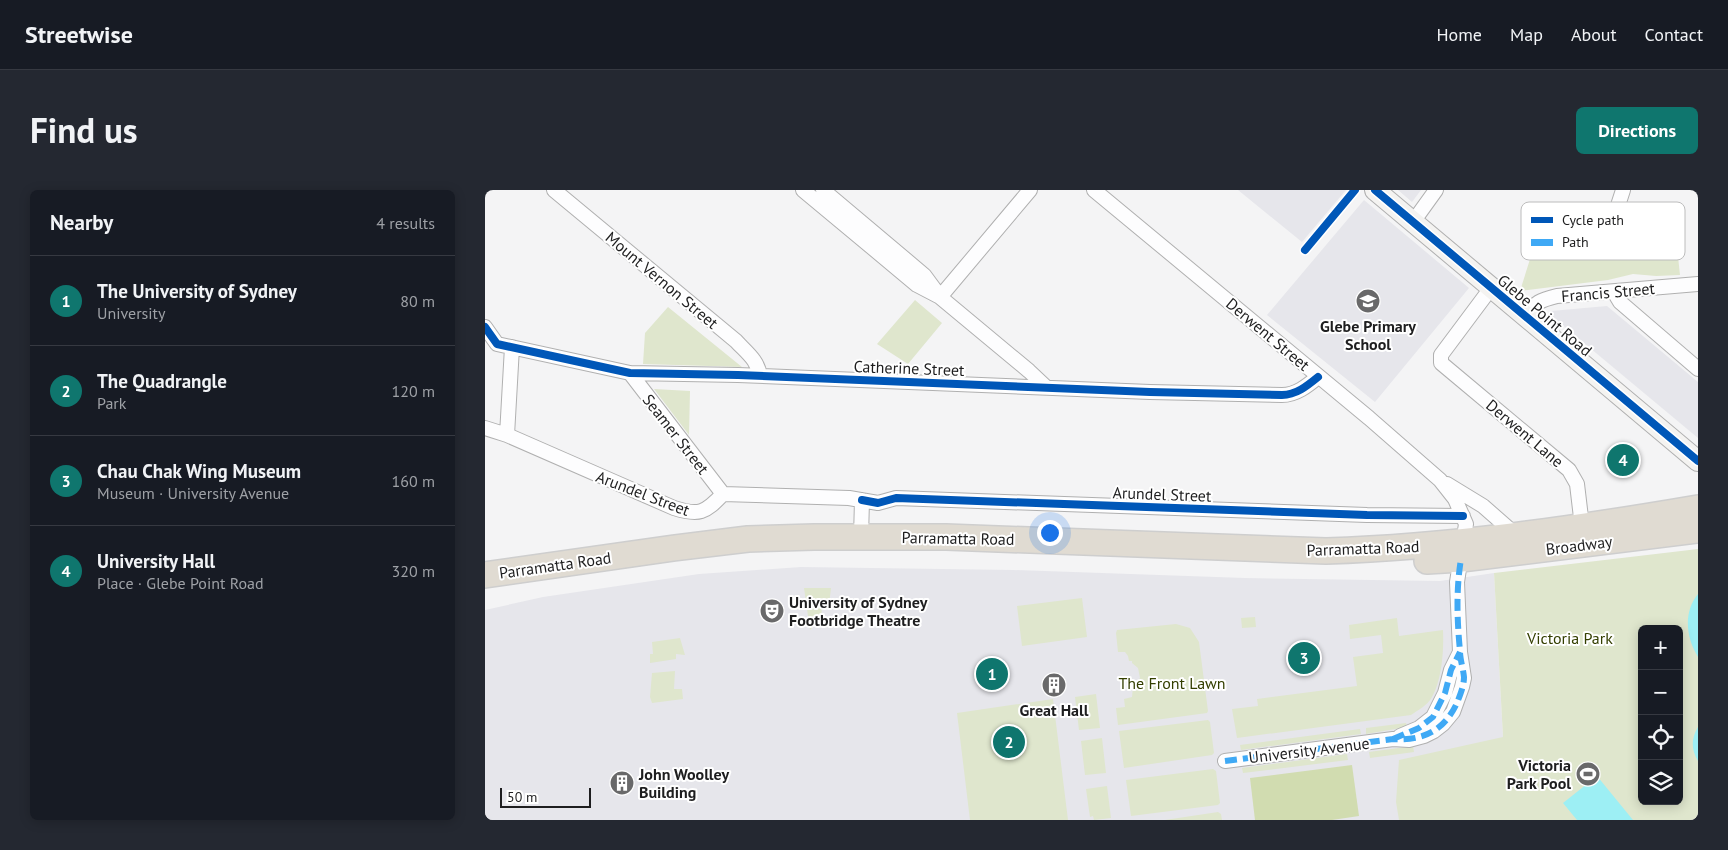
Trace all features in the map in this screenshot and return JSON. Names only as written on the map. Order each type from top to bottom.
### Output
[{"type":"highway","name":"Broadway","points":[[1462,550],[1516,534],[1649,517],[1698,508]]},
{"type":"highway","name":"Broadway","points":[[1462,550],[1698,530]]},
{"type":"highway","name":"Parramatta Road","points":[[485,575],[748,539],[861,536],[988,538],[1326,551],[1431,546],[1462,550]]},
{"type":"highway","name":"Parramatta Road","points":[[485,591],[723,556],[841,550],[971,552],[1326,565],[1393,564],[1462,550]]},
{"type":"main road","name":"Glebe Point Road","points":[[1375,190],[1698,461]]},
{"type":"street","name":"Mount Vernon Street","points":[[554,190],[736,342],[752,357],[759,368],[760,376]]},
{"type":"street","points":[[803,190],[917,285],[940,297],[1017,361],[1046,388]]},
{"type":"street","points":[[823,190],[925,275],[940,297]]},
{"type":"street","points":[[940,297],[1029,190]]},
{"type":"street","name":"Derwent Street","points":[[1094,190],[1369,418],[1440,480],[1452,494],[1466,524],[1462,550]]},
{"type":"street","points":[[1413,222],[1435,190]]},
{"type":"street","points":[[1619,202],[1623,190]]},
{"type":"street","name":"Francis Street","points":[[1525,316],[1533,305],[1557,296],[1698,284]]},
{"type":"street","name":"Derwent Lane","points":[[1491,288],[1441,356],[1441,363],[1569,470],[1577,484],[1582,526]]},
{"type":"street","points":[[1614,292],[1620,302],[1698,369]]},
{"type":"street","name":"Catherine Street","points":[[485,327],[497,344],[629,373],[1289,395],[1306,387],[1318,376]]},
{"type":"street","points":[[507,435],[512,347]]},
{"type":"street","name":"Seamer Street","points":[[629,373],[723,494]]},
{"type":"street","name":"Arundel Street","points":[[485,428],[507,435],[686,512],[698,513],[705,510],[723,494],[823,497],[878,503],[896,498],[1377,515],[1463,516]]},
{"type":"street","name":"Derwent Street","points":[[1440,480],[1483,506],[1516,534]]},
{"type":"street","points":[[861,536],[862,500]]},
{"type":"street","name":"University Avenue","points":[[1225,760],[1393,739],[1419,728],[1433,717],[1460,652],[1457,582],[1462,550]]},
{"type":"shaded area","points":[[1238,190],[1346,190],[1302,242]]},
{"type":"shaded area","points":[[1398,190],[1421,190],[1412,202]]},
{"type":"shaded area","name":"Glebe Primary School","points":[[1364,200],[1469,288],[1375,402],[1267,315]]},
{"type":"shaded area","points":[[1607,306],[1698,382],[1698,438],[1548,313],[1551,311]]},
{"type":"shaded area","points":[[801,567],[1013,570],[1245,578],[1440,581],[1494,573],[1503,737],[1401,820],[485,820],[485,610],[543,597],[699,574]]},
{"type":"green space","points":[[1530,260],[1678,260],[1680,275],[1656,276],[1633,274],[1608,280],[1520,291]]},
{"type":"green space","points":[[915,300],[942,323],[908,364],[877,344]]},
{"type":"green space","points":[[668,307],[742,367],[643,364],[645,333]]},
{"type":"green space","points":[[654,389],[690,391],[689,435]]},
{"type":"green space","name":"Victoria Park","points":[[1698,549],[1698,820],[1399,820],[1396,802],[1399,760],[1503,737],[1494,573]]},
{"type":"green space","points":[[804,588],[831,588],[829,605],[822,607],[821,617],[810,630]]},
{"type":"green space","points":[[1082,598],[1087,637],[1022,646],[1017,606]]},
{"type":"green space","points":[[1255,617],[1256,627],[1242,628],[1241,618]]},
{"type":"green space","points":[[1397,618],[1399,636],[1443,630],[1443,655],[1438,682],[1432,697],[1422,708],[1411,715],[1237,738],[1232,709],[1258,706],[1257,699],[1357,686],[1353,657],[1383,653],[1381,635],[1350,639],[1349,625]]},
{"type":"green space","name":"The Front Lawn","points":[[1176,624],[1190,628],[1199,642],[1207,713],[1118,725],[1116,708],[1125,707],[1124,699],[1132,697],[1133,687],[1136,687],[1140,678],[1138,668],[1132,661],[1129,661],[1125,652],[1118,652],[1117,630]]},
{"type":"green space","points":[[680,638],[685,655],[676,654],[676,659],[650,663],[650,654],[653,654],[652,642]]},
{"type":"green space","points":[[675,671],[674,689],[682,689],[683,699],[652,703],[650,697],[652,673]]},
{"type":"green space","points":[[1096,694],[1100,728],[1079,730],[1075,697]]},
{"type":"green space","points":[[1053,699],[1068,820],[970,820],[957,713]]},
{"type":"green space","name":"The Front Lawn","points":[[1208,720],[1210,722],[1214,753],[1212,755],[1124,768],[1119,731]]},
{"type":"green space","points":[[1406,723],[1407,727],[1366,734],[1366,728]]},
{"type":"green space","points":[[1360,729],[1361,734],[1241,750],[1240,745]]},
{"type":"green space","points":[[1102,738],[1106,773],[1085,775],[1081,741]]},
{"type":"green space","points":[[1413,746],[1414,752],[1370,758],[1369,752]]},
{"type":"green space","points":[[1347,754],[1348,760],[1243,773],[1242,768]]},
{"type":"green space","points":[[1352,765],[1359,816],[1332,820],[1255,820],[1250,778]]},
{"type":"green space","points":[[1213,769],[1216,771],[1220,803],[1218,805],[1131,816],[1126,780]]},
{"type":"green space","points":[[1107,786],[1111,818],[1094,820],[1093,816],[1090,817],[1086,789]]},
{"type":"green space","points":[[1218,812],[1221,814],[1222,820],[1165,820]]},
{"type":"water","points":[[1698,594],[1698,657],[1691,642],[1688,617],[1693,601]]},
{"type":"water","points":[[1698,727],[1698,761],[1694,753],[1693,744],[1694,735]]},
{"type":"water","points":[[1597,776],[1633,820],[1577,820],[1563,803]]},
{"type":"marked path","points":[[1225,761],[1393,739],[1414,738],[1423,736],[1439,727],[1452,713],[1462,690],[1464,680],[1460,654],[1458,616],[1458,582],[1461,559]]},
{"type":"marked path","points":[[1393,739],[1419,728],[1433,717],[1445,693],[1451,670],[1460,652]]},
{"type":"marked path","points":[[992,665],[1008,662]]},
{"type":"cycle path","points":[[1305,250],[1355,190]]},
{"type":"cycle path","points":[[1375,190],[1698,461]]},
{"type":"cycle path","points":[[485,327],[497,344],[630,373],[738,375],[1150,392],[1282,395],[1297,392],[1318,377]]},
{"type":"cycle path","points":[[862,500],[878,503],[896,498],[1367,515],[1463,516]]},
{"type":"place","name":"Glebe Primary School","points":[[1368,301]]},
{"type":"place","name":"University Hall","points":[[1623,460]]},
{"type":"place","name":"University of Sydney Footbridge Theatre","points":[[772,611]]},
{"type":"place","name":"Chau Chak Wing Museum","points":[[1304,658]]},
{"type":"place","name":"The University of Sydney","points":[[992,674]]},
{"type":"place","name":"Great Hall","points":[[1054,685]]},
{"type":"place","name":"The Quadrangle","points":[[1009,742]]},
{"type":"place","name":"Victoria Park Pool","points":[[1588,774]]},
{"type":"place","name":"John Woolley Building","points":[[622,783]]}]
